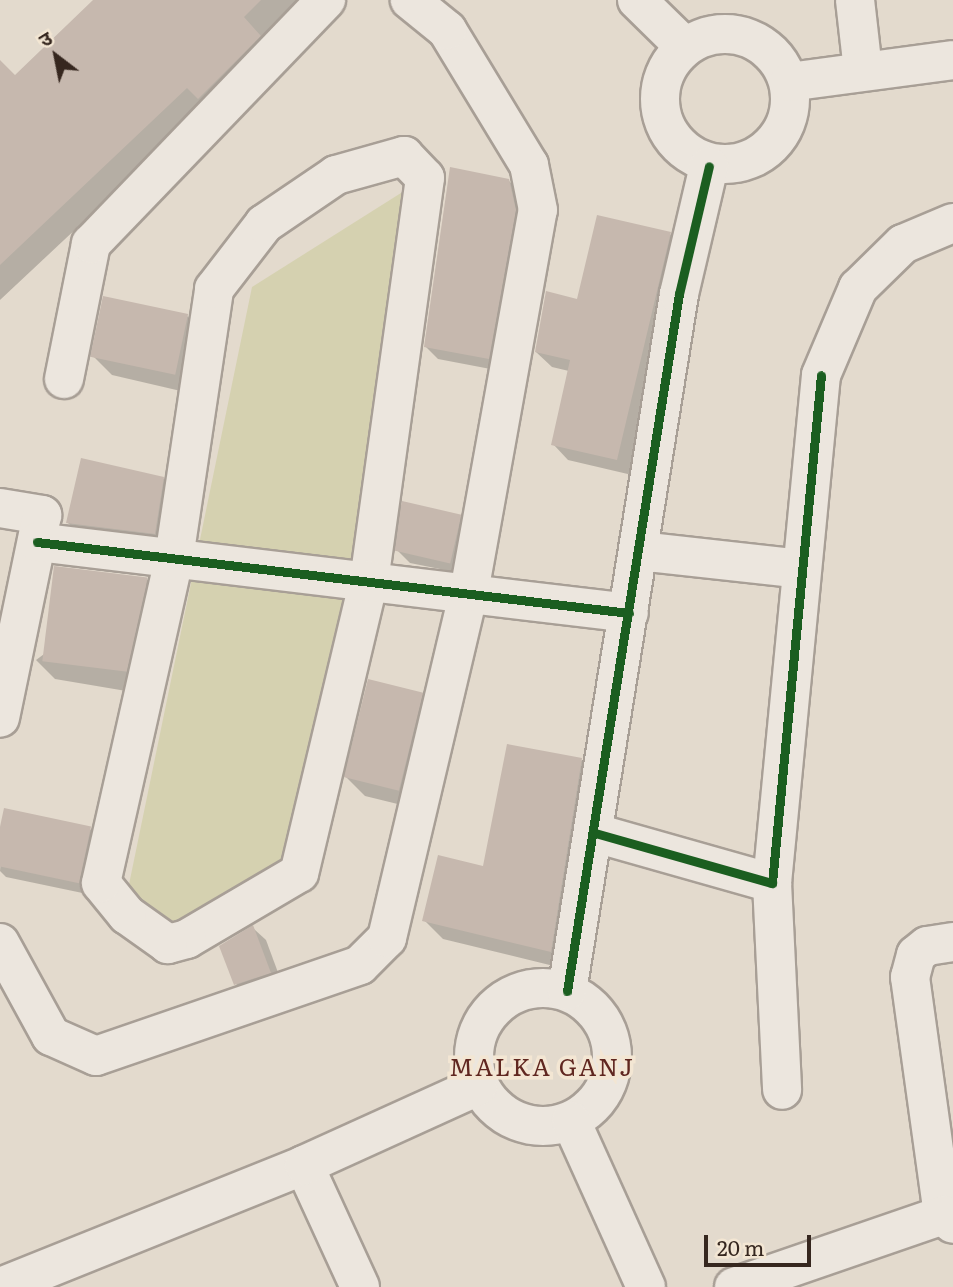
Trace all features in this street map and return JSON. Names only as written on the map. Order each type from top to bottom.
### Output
[{"type":"street","points":[[64,379],[91,244],[326,0]]},
{"type":"street","points":[[0,943],[51,1036],[96,1056],[360,965],[379,950],[387,939],[469,592],[538,210],[536,188],[529,165],[447,30],[410,0]]},
{"type":"street","points":[[637,0],[685,47]]},
{"type":"street","points":[[855,0],[863,70]]},
{"type":"street","points":[[708,35],[758,42],[777,59],[789,82],[790,108],[782,132],[765,151],[742,163],[709,166],[672,139],[661,116],[659,91],[668,66],[685,47],[708,35]]},
{"type":"street","points":[[789,82],[953,60]]},
{"type":"street","points":[[404,156],[425,178],[369,580],[299,873],[187,940],[168,944],[127,915],[101,883],[174,558],[214,289],[264,223],[337,175],[404,156]]},
{"type":"street","points":[[568,991],[678,295],[709,166]]},
{"type":"street","points":[[782,1090],[772,883],[821,376],[858,288],[903,244],[953,223]]},
{"type":"street","points":[[0,508],[42,515],[7,648],[0,718]]},
{"type":"street","points":[[37,542],[629,613]]},
{"type":"street","points":[[639,551],[801,569]]},
{"type":"street","points":[[595,833],[772,883]]},
{"type":"street","points":[[734,1287],[948,1219],[910,976],[916,955],[927,946],[953,942]]},
{"type":"street","points":[[540,987],[568,991],[591,1006],[606,1028],[613,1054],[609,1082],[594,1105],[571,1121],[545,1127],[518,1123],[494,1108],[478,1086],[472,1060],[477,1033],[491,1010],[513,993],[540,987]]},
{"type":"street","points":[[1,1287],[304,1165],[478,1086]]},
{"type":"street","points":[[571,1121],[646,1287]]},
{"type":"street","points":[[304,1165],[360,1287]]},
{"type":"shaded area","points":[[439,169],[303,860],[173,938],[126,899],[252,287]]},
{"type":"building","points":[[93,0],[261,0],[244,17],[261,36],[198,99],[187,88],[0,265],[0,60],[15,75]]},
{"type":"building","points":[[450,167],[509,179],[516,210],[489,359],[424,347]]},
{"type":"building","points":[[597,215],[671,232],[617,460],[551,445],[570,360],[535,352],[546,291],[577,299]]},
{"type":"building","points":[[103,296],[188,314],[175,375],[90,357]]},
{"type":"building","points":[[81,458],[164,477],[155,534],[66,523]]},
{"type":"building","points":[[402,501],[461,515],[450,563],[391,550]]},
{"type":"building","points":[[54,566],[147,577],[136,673],[42,661]]},
{"type":"building","points":[[368,679],[423,693],[399,791],[344,777]]},
{"type":"building","points":[[507,744],[582,758],[551,952],[422,921],[438,855],[483,866]]},
{"type":"building","points":[[4,808],[91,827],[79,883],[0,866],[0,827]]},
{"type":"building","points":[[253,925],[271,973],[234,985],[219,946]]},
{"type":"cycle path","points":[[567,991],[679,294],[709,166]]},
{"type":"cycle path","points":[[595,833],[772,883],[821,375]]},
{"type":"cycle path","points":[[37,542],[629,613]]},
{"type":"district","name":"MALKA GANJ","points":[[542,1066]]}]
